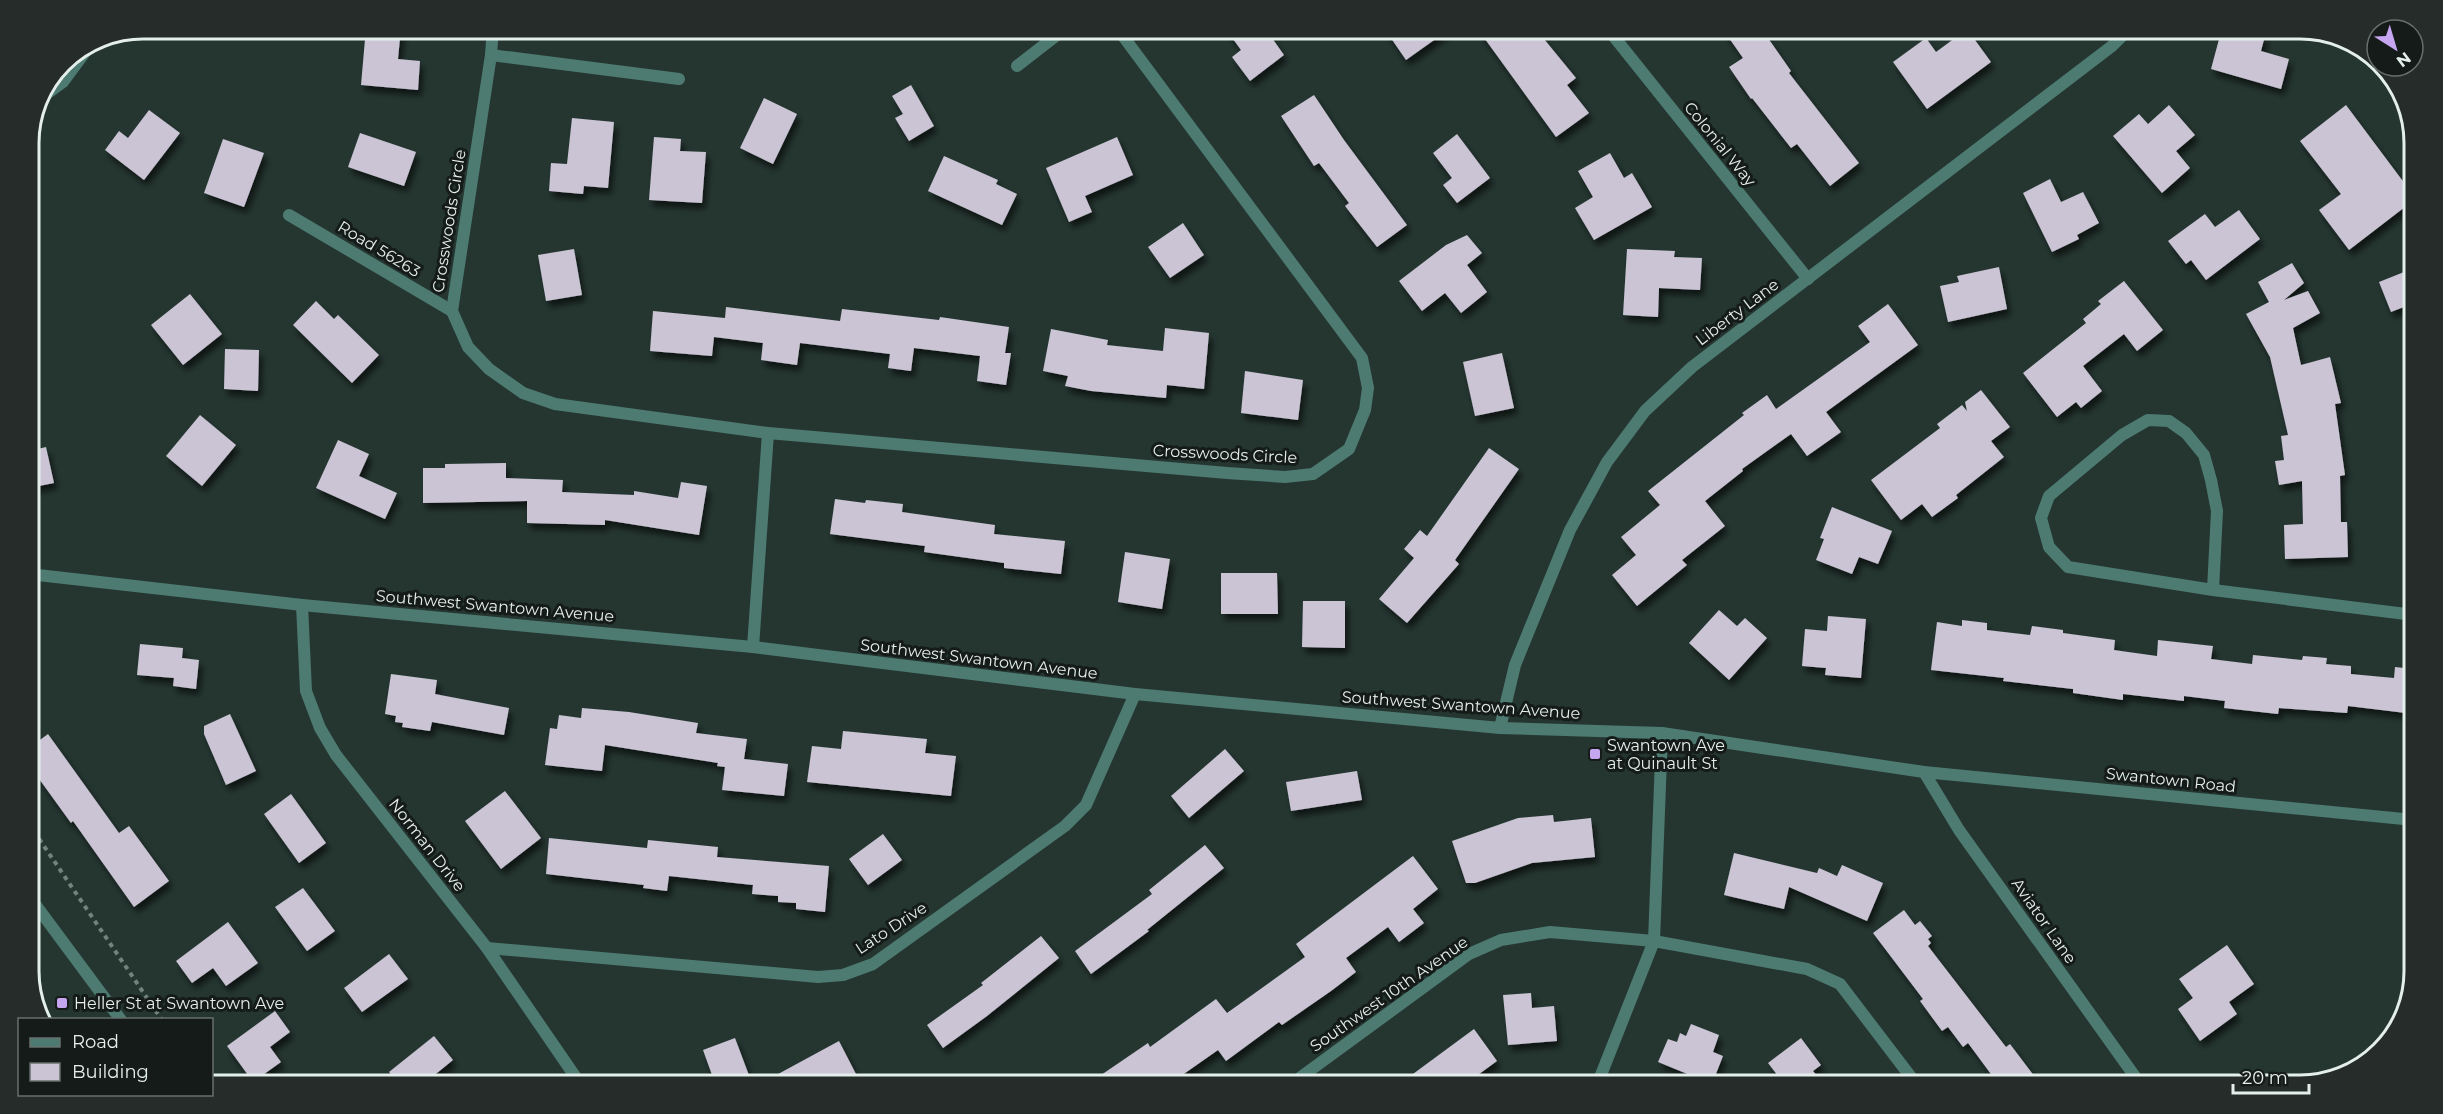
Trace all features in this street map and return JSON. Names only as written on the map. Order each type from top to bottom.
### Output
[{"type":"street","name":"Crosswoods Circle","points":[[492,39],[452,311],[468,347],[489,369],[523,393],[555,404],[768,433],[1285,477],[1313,474],[1349,449],[1365,410],[1368,388],[1362,358],[1125,39]]},
{"type":"street","points":[[1017,66],[1052,39]]},
{"type":"street","name":"Colonial Way","points":[[1616,39],[1808,279]]},
{"type":"street","name":"Liberty Lane","points":[[1500,728],[1515,665],[1570,530],[1606,462],[1646,411],[1692,367],[2119,39]]},
{"type":"street","points":[[491,55],[680,79]]},
{"type":"street","points":[[56,87],[63,82],[77,63]]},
{"type":"street","name":"Road 56263","points":[[289,215],[452,311]]},
{"type":"street","points":[[2213,590],[2217,511],[2211,480],[2204,455],[2186,433],[2169,421],[2148,420],[2122,435],[2049,496],[2040,518],[2049,547],[2068,567],[2213,590],[2404,614]]},
{"type":"street","points":[[753,647],[768,433]]},
{"type":"street","name":"Southwest Swantown Avenue","points":[[39,575],[302,605],[753,647],[1135,694],[1500,728],[1662,733],[1924,772]]},
{"type":"street","name":"Norman Drive","points":[[302,605],[306,692],[320,728],[336,755],[487,948],[574,1075]]},
{"type":"street","name":"Lato Drive","points":[[487,948],[818,977],[843,975],[873,964],[1065,826],[1086,804],[1135,694]]},
{"type":"street","points":[[1601,1075],[1654,941],[1662,733]]},
{"type":"street","name":"Swantown Road","points":[[1924,772],[2404,819]]},
{"type":"street","name":"Aviator Lane","points":[[1924,772],[1959,830],[2132,1075]]},
{"type":"street","points":[[39,909],[120,1018]]},
{"type":"street","name":"Southwest 10th Avenue","points":[[1305,1075],[1469,954],[1501,940],[1550,932],[1654,941],[1808,969],[1840,984],[1909,1075]]},
{"type":"path","points":[[39,840],[161,1018]]},
{"type":"building","points":[[365,39],[400,39],[398,59],[420,61],[418,90],[361,85]]},
{"type":"building","points":[[1233,39],[1273,39],[1284,55],[1250,81],[1232,57],[1241,50]]},
{"type":"building","points":[[1392,39],[1436,39],[1406,60]]},
{"type":"building","points":[[1485,39],[1544,39],[1576,78],[1567,85],[1589,113],[1556,137]]},
{"type":"building","points":[[1730,39],[1769,39],[1791,71],[1789,73],[1859,163],[1830,186],[1797,144],[1791,148],[1751,99],[1729,67],[1743,58]]},
{"type":"building","points":[[1925,39],[1936,52],[1954,39],[1974,39],[1991,62],[1927,109],[1893,62]]},
{"type":"building","points":[[2219,39],[2264,39],[2261,51],[2289,59],[2281,89],[2211,69]]},
{"type":"building","points":[[911,85],[934,126],[909,141],[895,118],[903,114],[892,96]]},
{"type":"building","points":[[1314,95],[1407,225],[1377,247],[1345,206],[1349,203],[1319,163],[1314,166],[1281,116]]},
{"type":"building","points":[[764,98],[797,114],[773,164],[740,148]]},
{"type":"building","points":[[2169,105],[2195,135],[2176,151],[2190,168],[2162,193],[2113,136],[2139,114],[2148,124]]},
{"type":"building","points":[[2346,105],[2404,183],[2404,208],[2349,250],[2319,210],[2341,194],[2300,141]]},
{"type":"building","points":[[149,110],[180,133],[144,180],[105,150],[119,131],[128,138]]},
{"type":"building","points":[[572,118],[614,122],[608,188],[584,186],[583,194],[549,191],[551,163],[567,164]]},
{"type":"building","points":[[360,133],[416,152],[404,186],[348,167]]},
{"type":"building","points":[[1457,134],[1490,178],[1457,203],[1443,185],[1452,178],[1433,153]]},
{"type":"building","points":[[654,137],[681,139],[680,151],[706,152],[702,203],[649,200]]},
{"type":"building","points":[[1117,137],[1133,175],[1085,196],[1092,212],[1069,222],[1046,168]]},
{"type":"building","points":[[223,139],[264,153],[244,207],[204,193]]},
{"type":"building","points":[[1610,153],[1624,178],[1632,173],[1652,207],[1594,240],[1575,208],[1593,197],[1578,171]]},
{"type":"building","points":[[944,156],[998,180],[996,184],[1017,194],[1002,225],[928,191]]},
{"type":"building","points":[[2050,179],[2061,202],[2083,192],[2099,223],[2077,235],[2079,239],[2052,252],[2023,193]]},
{"type":"building","points":[[2239,210],[2260,239],[2206,280],[2191,260],[2186,264],[2168,241],[2205,214],[2215,227]]},
{"type":"building","points":[[1183,223],[1204,255],[1170,278],[1148,247]]},
{"type":"building","points":[[1467,235],[1482,253],[1467,265],[1487,292],[1461,313],[1445,293],[1422,311],[1399,281],[1446,245]]},
{"type":"building","points":[[574,249],[582,295],[546,301],[538,255]]},
{"type":"building","points":[[1627,249],[1675,251],[1674,257],[1702,258],[1700,290],[1659,288],[1658,317],[1623,315]]},
{"type":"building","points":[[2292,263],[2304,283],[2284,300],[2308,291],[2320,313],[2293,328],[2301,365],[2330,357],[2341,403],[2335,404],[2345,475],[2340,476],[2341,522],[2347,522],[2348,557],[2285,559],[2284,525],[2303,524],[2302,481],[2279,485],[2275,461],[2284,460],[2281,436],[2288,435],[2270,357],[2246,314],[2269,302],[2258,282]]},
{"type":"building","points":[[1999,267],[2007,309],[1948,322],[1940,286],[1959,282],[1957,276]]},
{"type":"building","points":[[2404,272],[2404,307],[2391,312],[2379,282]]},
{"type":"building","points":[[2124,281],[2163,330],[2137,351],[2124,334],[2083,366],[2102,391],[2081,408],[2076,402],[2057,417],[2023,373],[2086,323],[2083,319],[2101,304],[2098,301]]},
{"type":"building","points":[[190,294],[222,334],[183,365],[151,325]]},
{"type":"building","points":[[316,301],[334,319],[338,315],[379,355],[352,383],[293,325]]},
{"type":"building","points":[[1888,304],[1918,345],[1826,412],[1841,432],[1807,456],[1791,434],[1742,469],[1743,471],[1705,501],[1725,526],[1682,560],[1687,565],[1637,606],[1612,575],[1636,555],[1621,537],[1660,505],[1648,491],[1767,395],[1776,409],[1870,342],[1858,326]]},
{"type":"building","points":[[726,307],[840,321],[842,309],[939,320],[940,317],[1009,327],[1005,353],[1011,353],[1006,385],[977,381],[980,356],[914,348],[911,371],[888,368],[890,354],[800,343],[797,365],[761,360],[763,343],[714,337],[712,356],[650,351],[653,311],[725,318]]},
{"type":"building","points":[[1165,328],[1209,333],[1204,389],[1167,385],[1166,398],[1091,391],[1065,386],[1068,376],[1043,371],[1051,329],[1108,340],[1107,345],[1163,351]]},
{"type":"building","points":[[225,349],[259,350],[258,391],[224,389]]},
{"type":"building","points":[[1502,353],[1514,408],[1475,416],[1463,362]]},
{"type":"building","points":[[1245,371],[1303,380],[1298,420],[1241,413]]},
{"type":"building","points":[[1981,390],[2010,427],[1991,441],[2004,457],[1956,495],[1958,498],[1932,517],[1922,504],[1901,520],[1871,480],[1940,428],[1937,424],[1962,405],[1967,411],[1965,402]]},
{"type":"building","points":[[200,415],[236,445],[202,486],[166,456]]},
{"type":"building","points":[[338,440],[369,454],[359,476],[397,493],[385,519],[316,488]]},
{"type":"building","points":[[46,447],[54,483],[39,486],[39,449]]},
{"type":"building","points":[[1489,448],[1519,469],[1455,560],[1459,564],[1407,623],[1379,599],[1414,558],[1404,549],[1420,530],[1427,536]]},
{"type":"building","points":[[506,463],[506,478],[563,480],[562,492],[634,495],[634,491],[678,498],[681,482],[707,486],[699,535],[605,520],[605,525],[527,523],[527,501],[423,503],[423,468],[445,468],[445,464]]},
{"type":"building","points":[[835,499],[903,504],[902,512],[995,525],[994,534],[1065,541],[1061,574],[1004,568],[1004,563],[924,552],[925,546],[830,534]]},
{"type":"building","points":[[1832,507],[1892,531],[1878,564],[1859,557],[1852,574],[1816,560],[1824,539],[1820,538]]},
{"type":"building","points":[[1125,552],[1170,559],[1162,609],[1118,602]]},
{"type":"building","points":[[1221,573],[1277,573],[1278,614],[1221,614]]},
{"type":"building","points":[[1303,601],[1345,601],[1345,648],[1302,647]]},
{"type":"building","points":[[1719,610],[1737,626],[1745,618],[1767,638],[1729,680],[1689,643]]},
{"type":"building","points":[[1828,616],[1866,619],[1861,678],[1825,675],[1826,668],[1802,666],[1805,629],[1827,631]]},
{"type":"building","points":[[1962,620],[1987,623],[1987,630],[2030,635],[2032,626],[2063,630],[2063,633],[2115,640],[2114,650],[2157,656],[2158,640],[2213,646],[2211,659],[2252,664],[2253,655],[2302,660],[2303,656],[2327,658],[2326,664],[2351,666],[2351,674],[2394,678],[2395,667],[2404,668],[2404,713],[2348,706],[2347,713],[2279,708],[2278,714],[2224,708],[2225,701],[2184,696],[2184,701],[2123,694],[2123,700],[2073,693],[2073,689],[2003,681],[2004,678],[1931,670],[1937,622],[1962,626]]},
{"type":"building","points":[[140,644],[183,648],[182,658],[199,660],[196,689],[173,686],[174,678],[137,675]]},
{"type":"building","points":[[391,674],[437,680],[435,694],[509,708],[504,735],[432,722],[430,731],[402,727],[403,723],[395,722],[396,716],[385,714]]},
{"type":"building","points":[[582,708],[629,712],[698,723],[696,733],[747,739],[744,759],[788,764],[784,796],[722,790],[725,767],[717,766],[718,763],[605,745],[602,771],[545,765],[550,728],[557,729],[559,715],[581,718]]},
{"type":"building","points":[[230,714],[256,771],[226,785],[204,734],[204,726]]},
{"type":"building","points":[[843,731],[927,739],[925,753],[956,756],[951,796],[807,782],[812,746],[841,749]]},
{"type":"building","points":[[48,734],[119,833],[129,826],[169,881],[134,907],[73,821],[71,823],[39,779],[39,741]]},
{"type":"building","points":[[1225,749],[1244,771],[1189,818],[1171,796]]},
{"type":"building","points":[[1357,771],[1362,800],[1291,811],[1286,782]]},
{"type":"building","points":[[505,791],[541,838],[501,869],[465,821]]},
{"type":"building","points":[[291,794],[326,843],[299,863],[264,814]]},
{"type":"building","points":[[1553,815],[1554,822],[1591,818],[1595,857],[1532,863],[1475,883],[1466,883],[1452,841],[1518,818]]},
{"type":"building","points":[[883,834],[902,860],[868,885],[849,859]]},
{"type":"building","points":[[549,838],[647,848],[648,840],[718,847],[717,857],[829,866],[825,912],[796,909],[796,903],[778,902],[778,896],[752,894],[753,885],[669,876],[667,891],[643,888],[644,885],[546,874]]},
{"type":"building","points":[[1205,845],[1224,868],[1147,930],[1149,931],[1091,974],[1075,951],[1152,894],[1149,890]]},
{"type":"building","points":[[1734,853],[1817,873],[1819,868],[1837,876],[1842,865],[1883,883],[1867,921],[1789,887],[1784,909],[1724,895]]},
{"type":"building","points":[[1413,856],[1438,889],[1413,909],[1424,923],[1399,942],[1388,927],[1346,958],[1356,972],[1282,1025],[1279,1022],[1226,1061],[1218,1050],[1182,1075],[1101,1075],[1148,1043],[1150,1047],[1216,999],[1227,1013],[1305,957],[1296,944]]},
{"type":"building","points":[[303,888],[335,931],[307,951],[275,907]]},
{"type":"building","points":[[1904,910],[1915,925],[1920,921],[1932,936],[1928,939],[1931,943],[1928,946],[2006,1047],[2010,1044],[2033,1075],[1992,1075],[1968,1043],[1963,1047],[1948,1027],[1942,1031],[1920,1001],[1923,999],[1873,933]]},
{"type":"building","points":[[228,922],[258,963],[226,986],[213,968],[192,983],[176,961]]},
{"type":"building","points":[[1041,936],[1059,958],[943,1048],[927,1025],[983,985],[981,983]]},
{"type":"building","points":[[2227,945],[2254,984],[2229,1002],[2237,1014],[2200,1041],[2178,1009],[2193,998],[2179,979]]},
{"type":"building","points":[[389,954],[408,979],[362,1012],[344,988]]},
{"type":"building","points":[[1531,993],[1532,1008],[1554,1006],[1557,1041],[1508,1045],[1503,995]]},
{"type":"building","points":[[275,1011],[290,1032],[270,1047],[281,1062],[263,1075],[248,1075],[227,1046]]},
{"type":"building","points":[[1691,1024],[1719,1035],[1713,1052],[1723,1056],[1716,1075],[1690,1075],[1658,1062],[1668,1039],[1677,1042],[1680,1033],[1686,1036]]},
{"type":"building","points":[[1474,1029],[1497,1061],[1478,1075],[1412,1075]]},
{"type":"building","points":[[434,1036],[453,1060],[435,1075],[391,1075],[389,1072]]},
{"type":"building","points":[[735,1038],[749,1075],[712,1075],[703,1050]]},
{"type":"building","points":[[1801,1038],[1821,1065],[1813,1071],[1816,1075],[1777,1075],[1768,1063]]},
{"type":"building","points":[[839,1041],[856,1075],[776,1075]]},
{"type":"place","name":"Swantown Ave at Quinault St","points":[[1595,754]]},
{"type":"place","name":"Heller St at Swantown Ave","points":[[62,1003]]}]
